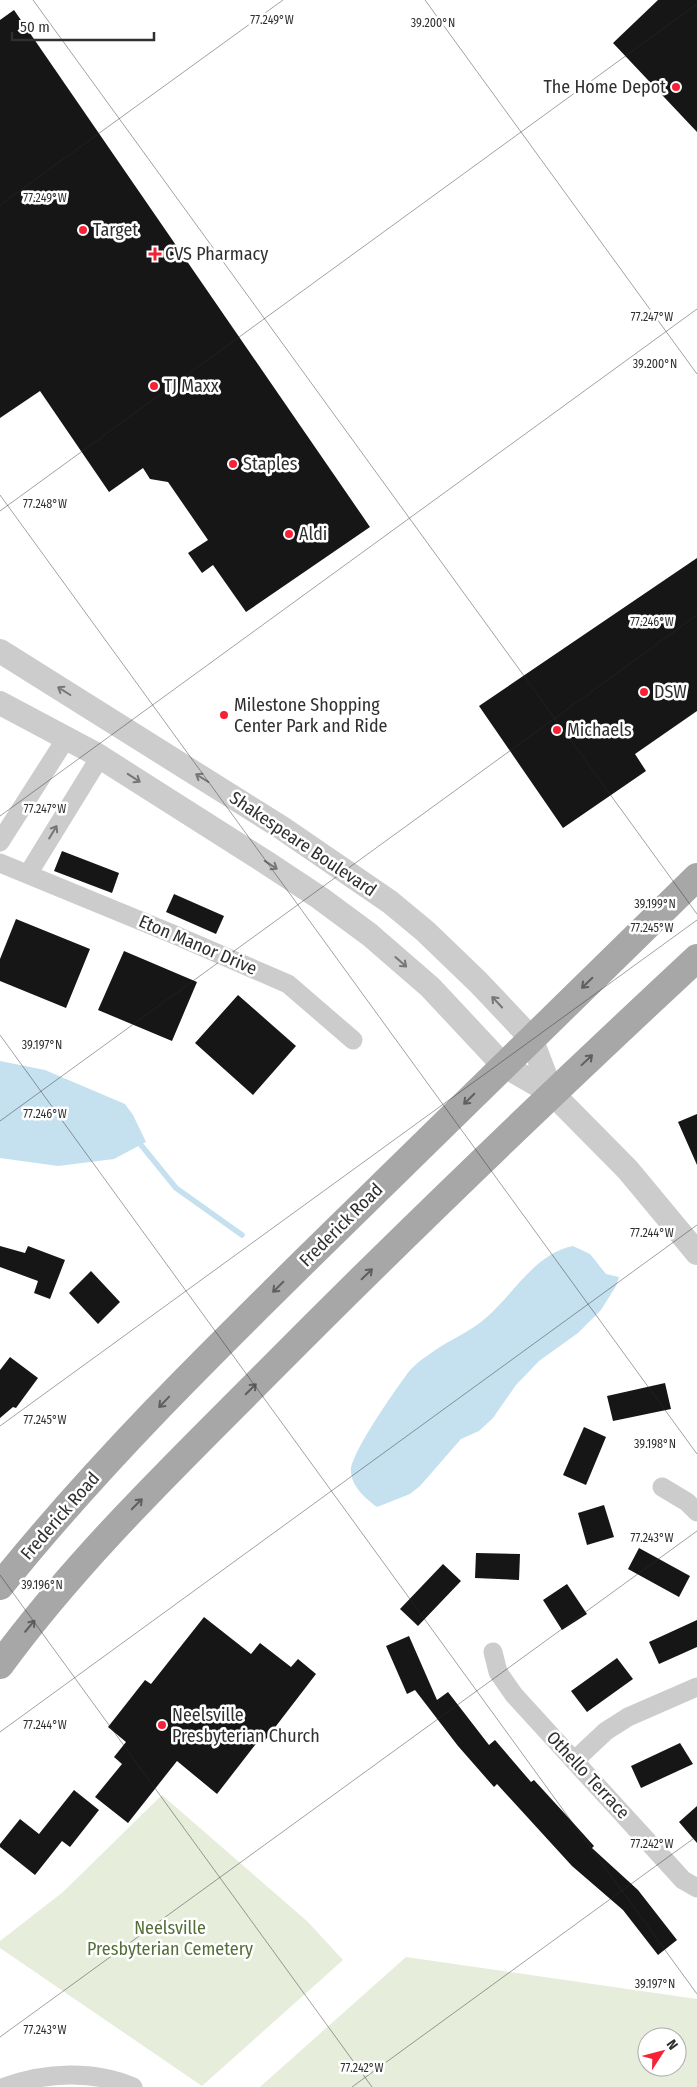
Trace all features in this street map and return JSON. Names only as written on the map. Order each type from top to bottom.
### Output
[{"type":"main road","name":"Frederick Road","points":[[0,1586],[49,1526],[118,1449],[221,1344],[503,1065],[697,877]]},
{"type":"main road","points":[[0,1665],[112,1529],[325,1315],[552,1093],[697,958]]},
{"type":"street","name":"Shakespeare Boulevard","points":[[0,651],[282,828],[362,882],[424,931],[478,982],[531,1038],[552,1093]]},
{"type":"street","name":"Shakespeare Boulevard","points":[[0,703],[67,737],[100,757],[267,863],[320,898],[370,935],[430,987],[503,1065],[552,1093],[628,1170],[697,1253]]},
{"type":"street","points":[[0,842],[67,737]]},
{"type":"street","points":[[28,874],[100,757]]},
{"type":"street","name":"Eton Manor Drive","points":[[0,863],[288,984],[353,1040]]},
{"type":"street","points":[[662,1488],[687,1502],[697,1512]]},
{"type":"street","name":"Othello Terrace","points":[[493,1652],[498,1672],[514,1695],[683,1880],[697,1888]]},
{"type":"street","points":[[574,1761],[606,1731],[628,1717],[697,1687]]},
{"type":"street","points":[[5,2087],[34,2078],[65,2075],[96,2077],[133,2087]]},
{"type":"green space","name":"Neelsville Presbyterian Cemetery","points":[[162,1795],[308,1922],[343,1960],[202,2086],[0,1948],[0,1941],[63,1892]]},
{"type":"green space","points":[[406,1957],[697,1999],[697,2087],[260,2087]]},
{"type":"water","points":[[0,1061],[45,1070],[125,1104],[133,1115],[146,1142],[114,1159],[58,1166],[0,1158]]},
{"type":"water","points":[[573,1246],[590,1254],[606,1274],[619,1277],[616,1286],[601,1310],[578,1333],[539,1361],[516,1385],[493,1418],[479,1431],[461,1439],[420,1486],[410,1494],[377,1507],[373,1504],[356,1487],[351,1471],[353,1463],[364,1438],[407,1374],[424,1358],[473,1328],[487,1317],[537,1265],[560,1250]]},
{"type":"building","name":"The Home Depot","points":[[658,0],[697,0],[697,132],[613,43]]},
{"type":"building","points":[[14,10],[370,527],[246,612],[213,565],[202,573],[188,553],[208,540],[168,482],[150,479],[143,468],[109,492],[40,391],[0,418],[0,20]]},
{"type":"building","points":[[697,558],[697,711],[635,754],[646,771],[563,828],[479,706]]},
{"type":"building","points":[[62,851],[119,873],[112,893],[54,871]]},
{"type":"building","points":[[174,894],[224,916],[216,934],[166,912]]},
{"type":"building","points":[[16,919],[90,949],[66,1008],[0,981],[0,959]]},
{"type":"building","points":[[124,951],[197,982],[172,1041],[98,1010]]},
{"type":"building","points":[[238,995],[296,1046],[253,1095],[195,1043]]},
{"type":"building","points":[[697,1114],[697,1165],[678,1122]]},
{"type":"building","points":[[0,1246],[25,1253],[28,1246],[65,1260],[50,1299],[34,1293],[38,1281],[0,1267]]},
{"type":"building","points":[[91,1271],[120,1302],[98,1324],[69,1293]]},
{"type":"building","points":[[10,1357],[38,1378],[16,1408],[13,1407],[0,1418],[0,1370]]},
{"type":"building","points":[[665,1383],[671,1409],[613,1421],[607,1396]]},
{"type":"building","points":[[584,1427],[606,1437],[586,1485],[563,1475]]},
{"type":"building","points":[[604,1505],[614,1537],[587,1545],[578,1513]]},
{"type":"building","points":[[639,1548],[690,1576],[679,1597],[628,1569]]},
{"type":"building","points":[[476,1553],[520,1554],[519,1580],[475,1578]]},
{"type":"building","points":[[443,1564],[461,1581],[418,1626],[400,1609]]},
{"type":"building","points":[[567,1584],[587,1614],[562,1630],[543,1600]]},
{"type":"building","points":[[204,1617],[251,1654],[260,1643],[291,1667],[298,1659],[316,1674],[263,1743],[259,1740],[217,1794],[177,1761],[128,1823],[95,1797],[122,1764],[114,1757],[126,1742],[108,1727],[145,1680],[151,1684]]},
{"type":"building","points":[[697,1620],[697,1647],[659,1664],[649,1642]]},
{"type":"building","points":[[409,1636],[437,1700],[448,1692],[489,1745],[495,1740],[531,1782],[534,1780],[594,1846],[592,1848],[638,1890],[677,1940],[658,1955],[623,1910],[572,1866],[497,1784],[494,1787],[458,1746],[415,1690],[407,1694],[386,1646]]},
{"type":"building","points":[[617,1658],[633,1679],[587,1712],[571,1691]]},
{"type":"building","points":[[680,1743],[693,1764],[641,1788],[631,1766]]},
{"type":"building","points":[[74,1790],[99,1810],[70,1847],[62,1841],[35,1875],[0,1847],[0,1844],[20,1819],[39,1834]]},
{"type":"building","points":[[697,1806],[697,1843],[679,1822]]},
{"type":"waterway","points":[[141,1145],[176,1188],[242,1235]]},
{"type":"place","name":"The Home Depot","points":[[676,87]]},
{"type":"place","name":"Target","points":[[83,230]]},
{"type":"place","name":"CVS Pharmacy","points":[[155,254]]},
{"type":"place","name":"TJ Maxx","points":[[154,386]]},
{"type":"place","name":"Staples","points":[[233,464]]},
{"type":"place","name":"Aldi","points":[[289,534]]},
{"type":"place","name":"DSW","points":[[644,692]]},
{"type":"place","name":"Milestone Shopping Center Park and Ride","points":[[224,715]]},
{"type":"place","name":"Michaels","points":[[557,730]]},
{"type":"place","name":"Neelsville Presbyterian Church","points":[[162,1725]]}]
